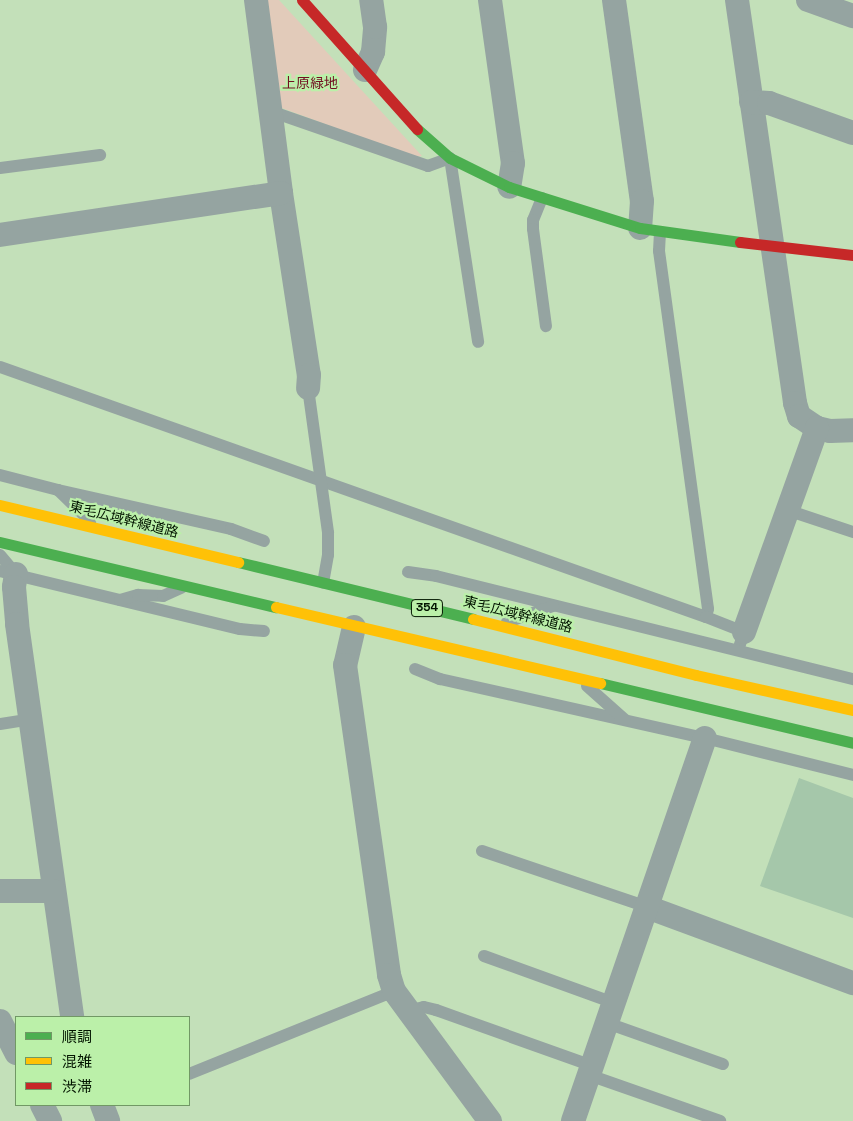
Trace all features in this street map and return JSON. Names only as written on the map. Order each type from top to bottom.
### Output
[{"type":"main road","points":[[302,0],[409,122],[450,158],[509,187],[650,230],[853,256]]},
{"type":"main road","name":"東毛広域幹線道路","points":[[0,505],[500,625],[696,675],[853,710]]},
{"type":"main road","points":[[0,542],[354,627],[580,680],[698,705],[853,743]]},
{"type":"street","points":[[256,0],[280,193],[309,375],[308,388]]},
{"type":"street","points":[[364,70],[373,52],[375,27],[371,0]]},
{"type":"street","points":[[490,0],[513,162],[509,187]]},
{"type":"street","points":[[614,0],[642,201],[650,230]]},
{"type":"street","points":[[737,0],[795,403],[800,416],[817,428],[830,431],[853,430]]},
{"type":"street","points":[[822,2],[853,16]]},
{"type":"street","points":[[751,102],[769,103],[853,133]]},
{"type":"street","points":[[0,235],[280,193]]},
{"type":"street","points":[[741,641],[817,428]]},
{"type":"street","points":[[8,573],[14,587],[17,624],[72,1016]]},
{"type":"street","points":[[354,627],[347,654],[346,675],[390,975],[394,991],[490,1121]]},
{"type":"street","points":[[573,1121],[705,738]]},
{"type":"street","points":[[0,891],[54,891]]},
{"type":"street","points":[[647,908],[853,983]]},
{"type":"street","points":[[0,1021],[15,1050]]},
{"type":"street","points":[[42,1106],[50,1121]]},
{"type":"lane","points":[[270,111],[428,166],[450,158],[478,342]]},
{"type":"lane","points":[[0,168],[100,155]]},
{"type":"lane","points":[[542,198],[533,220],[532,229],[546,326]]},
{"type":"lane","points":[[650,230],[659,252],[708,609],[706,617]]},
{"type":"lane","points":[[0,368],[706,617],[741,641]]},
{"type":"lane","points":[[308,388],[328,533],[328,554],[322,583]]},
{"type":"lane","points":[[0,475],[58,490],[231,528],[264,540]]},
{"type":"lane","points":[[58,490],[98,528]]},
{"type":"lane","points":[[787,510],[853,532]]},
{"type":"lane","points":[[0,555],[8,573],[240,629],[264,631]]},
{"type":"lane","points":[[408,572],[436,576],[553,606],[741,641],[853,679]]},
{"type":"lane","points":[[119,600],[138,595],[163,596],[185,587]]},
{"type":"lane","points":[[500,625],[553,606]]},
{"type":"lane","points":[[415,669],[440,679],[705,738],[853,776]]},
{"type":"lane","points":[[580,680],[626,721]]},
{"type":"lane","points":[[0,724],[30,719]]},
{"type":"lane","points":[[482,850],[647,908]]},
{"type":"lane","points":[[484,956],[723,1064]]},
{"type":"lane","points":[[190,1074],[394,991]]},
{"type":"lane","points":[[408,1011],[424,1006],[436,1010],[720,1121]]},
{"type":"green space","name":"上原緑地","points":[[266,0],[279,0],[422,156],[414,157],[279,107]]},
{"type":"building","points":[[799,778],[853,798],[853,918],[760,886]]},
{"type":"traffic: fast","points":[[417,129],[450,158],[509,187],[640,228],[740,242]]},
{"type":"traffic: fast","points":[[0,542],[276,607]]},
{"type":"traffic: fast","points":[[238,562],[473,619]]},
{"type":"traffic: fast","points":[[600,683],[853,743]]},
{"type":"traffic: slow","points":[[0,505],[238,562]]},
{"type":"traffic: slow","points":[[276,607],[600,683]]},
{"type":"traffic: slow","points":[[473,619],[696,675],[853,710]]},
{"type":"traffic: jam","points":[[302,0],[417,129]]},
{"type":"traffic: jam","points":[[740,242],[853,255]]}]
